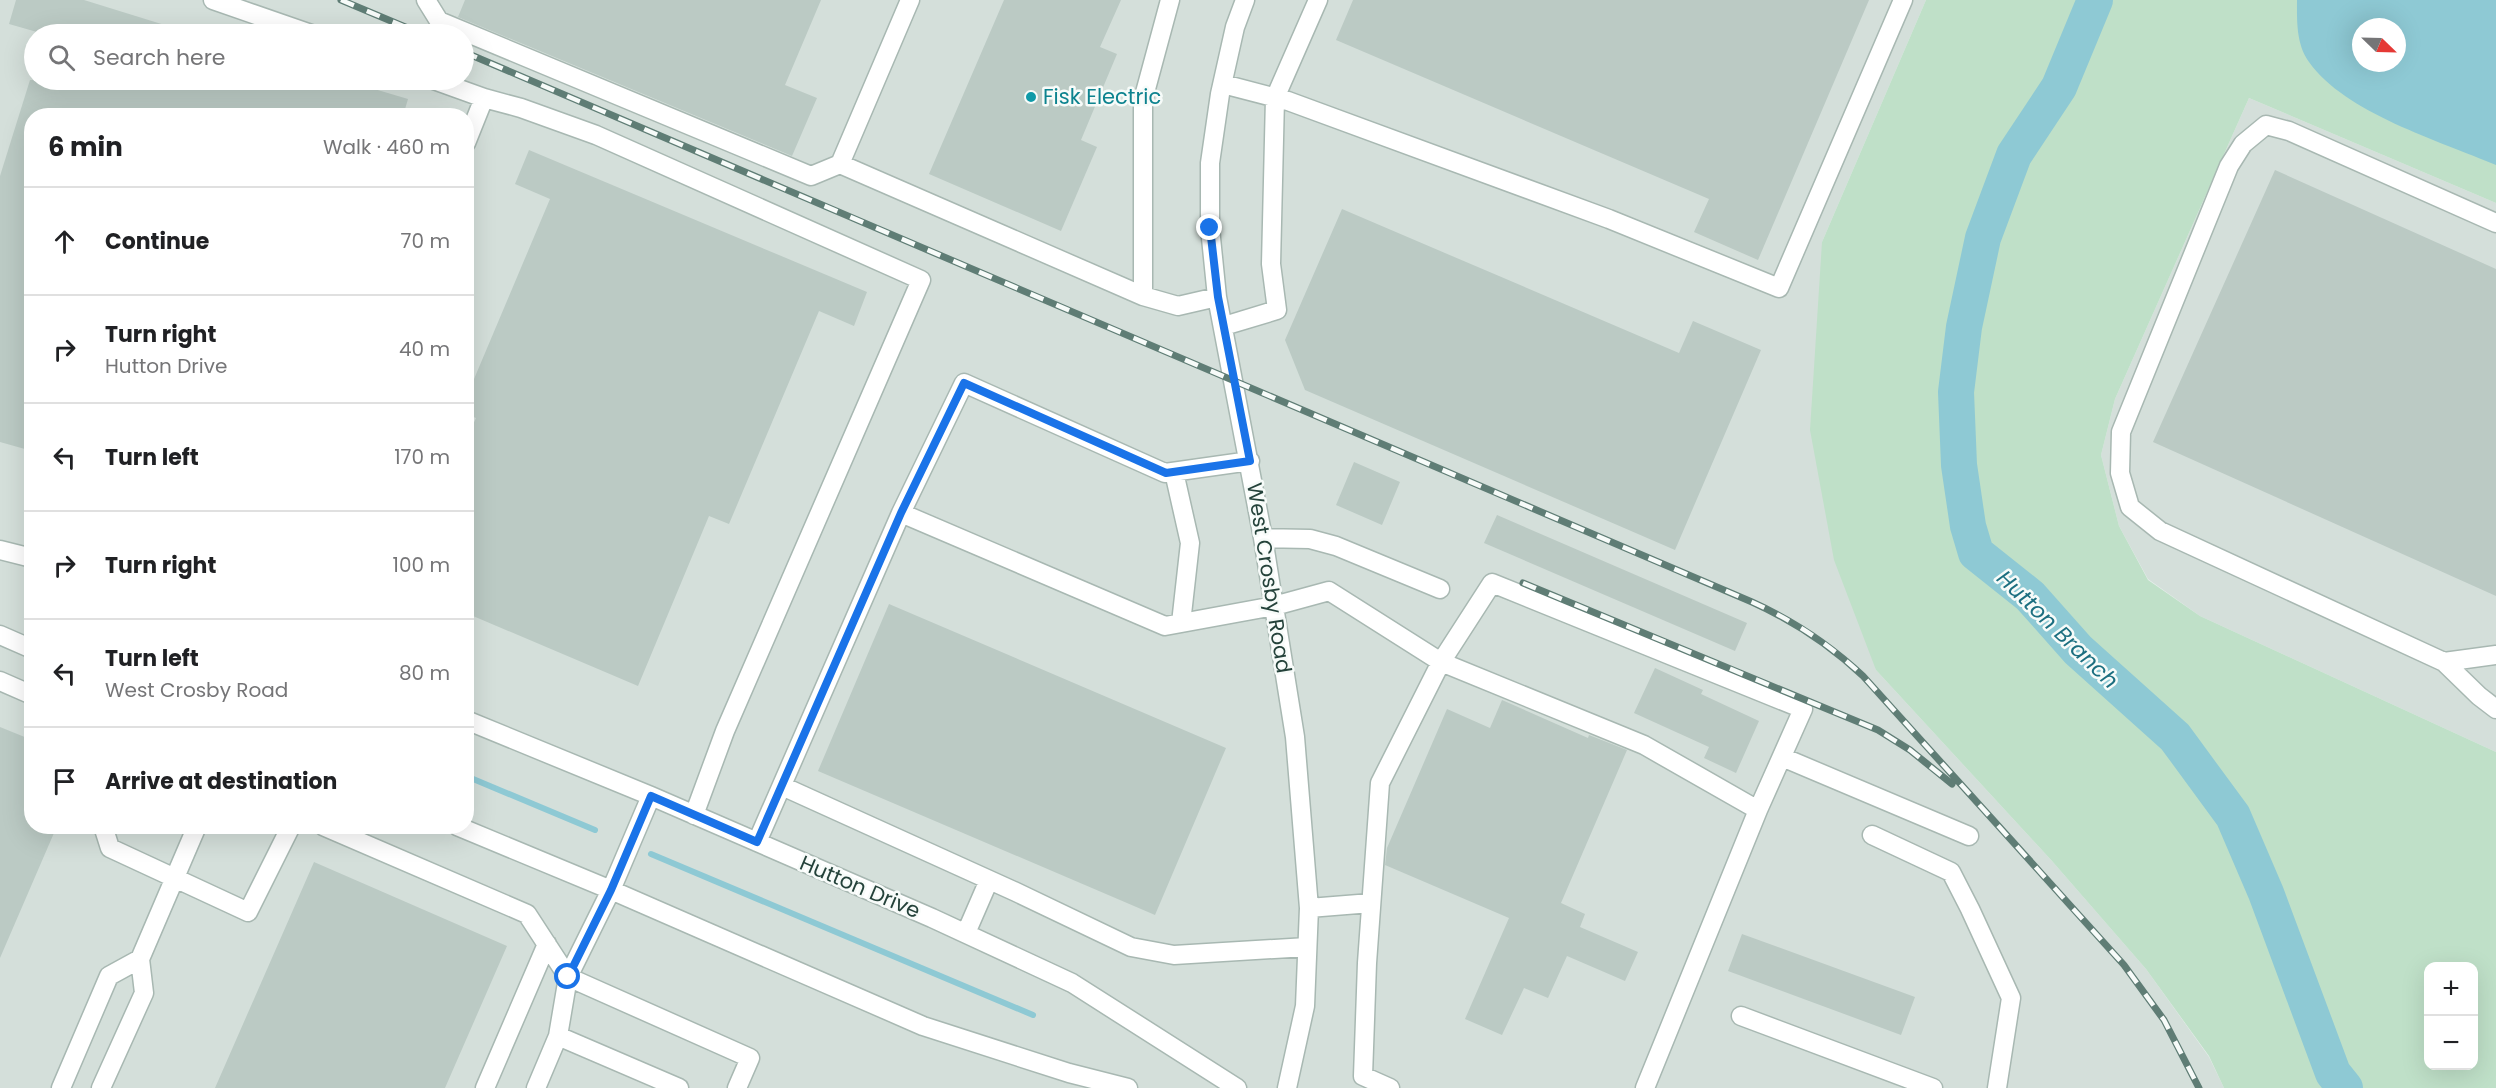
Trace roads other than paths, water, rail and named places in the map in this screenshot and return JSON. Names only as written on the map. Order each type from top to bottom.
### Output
[{"type":"street","points":[[213,0],[282,24]]},
{"type":"street","points":[[426,0],[439,21],[446,24]]},
{"type":"street","points":[[474,36],[811,176],[840,164],[910,0]]},
{"type":"street","points":[[1143,296],[1143,100],[1170,0]]},
{"type":"street","name":"West Crosby Road","points":[[1245,0],[1235,27],[1210,163],[1210,228],[1218,297],[1250,461],[1295,737],[1309,908],[1305,1006],[1287,1088]]},
{"type":"street","points":[[1224,326],[1277,310],[1271,264],[1275,98],[1318,0]]},
{"type":"street","points":[[1223,84],[1275,98],[1609,219],[1779,288],[1903,0]]},
{"type":"street","points":[[462,90],[596,135],[921,280],[729,720],[694,815]]},
{"type":"street","points":[[474,123],[484,98]]},
{"type":"street","points":[[2496,223],[2289,131],[2266,125],[2243,144],[2229,166],[2121,432],[2120,473],[2130,507],[2160,531],[2444,662],[2496,709]]},
{"type":"street","points":[[840,164],[1143,296],[1178,306],[1218,297]]},
{"type":"street","points":[[757,842],[901,513],[964,383],[1166,473],[1250,461]]},
{"type":"street","points":[[1174,472],[1190,543],[1181,623]]},
{"type":"street","points":[[901,513],[1165,626],[1274,606],[1329,591],[1442,663],[1644,745],[1758,810]]},
{"type":"street","points":[[1263,538],[1310,539],[1336,546],[1440,589]]},
{"type":"street","points":[[0,550],[24,556]]},
{"type":"street","points":[[1390,1088],[1363,1076],[1371,903],[1380,783],[1442,663],[1492,582],[1803,709],[1758,810],[1645,1088]]},
{"type":"street","points":[[0,635],[24,646]]},
{"type":"street","points":[[2444,662],[2496,655]]},
{"type":"street","points":[[0,681],[24,692]]},
{"type":"street","name":"Hutton Drive","points":[[474,723],[757,842],[966,933],[1072,983],[1237,1088]]},
{"type":"street","points":[[1782,757],[1969,836]]},
{"type":"street","points":[[782,786],[1131,947],[1174,955],[1307,947]]},
{"type":"street","points":[[536,1088],[558,1036],[568,977],[611,890],[651,796]]},
{"type":"street","points":[[474,833],[923,1026],[1066,1080],[1128,1088]]},
{"type":"street","points":[[106,834],[110,848],[248,912],[287,834]]},
{"type":"street","points":[[101,1088],[144,993],[140,959],[194,834]]},
{"type":"street","points":[[342,834],[527,914],[568,977],[750,1058],[737,1088]]},
{"type":"street","points":[[1872,835],[1951,872],[1970,909],[2012,998],[1997,1088]]},
{"type":"street","points":[[966,933],[989,880]]},
{"type":"street","points":[[1309,908],[1371,903]]},
{"type":"street","points":[[485,1088],[547,944]]},
{"type":"street","points":[[61,1088],[109,976],[140,959]]},
{"type":"street","points":[[1741,1016],[1933,1088]]},
{"type":"street","points":[[558,1036],[679,1088]]},
{"type":"water","points":[[2297,0],[2496,0],[2496,165],[2395,124],[2346,96],[2325,80],[2309,62],[2298,32]]},
{"type":"waterway","name":"Hutton Branch","points":[[2095,0],[2059,87],[2014,155],[1983,238],[1964,327],[1956,392],[1959,465],[1968,526],[1976,553],[2030,596],[2078,650],[2175,737],[2233,816],[2266,893],[2333,1073],[2345,1088]]},
{"type":"waterway","points":[[474,779],[595,830]]},
{"type":"waterway","points":[[651,854],[1033,1015]]},
{"type":"railway","points":[[341,0],[398,24]]},
{"type":"railway","points":[[474,56],[1752,602],[1797,625],[1863,676],[2124,965],[2164,1020],[2199,1088]]},
{"type":"railway","points":[[1523,583],[1878,730],[1910,750],[1952,784]]},
{"type":"place","name":"Fisk Electric","points":[[1031,97]]}]
